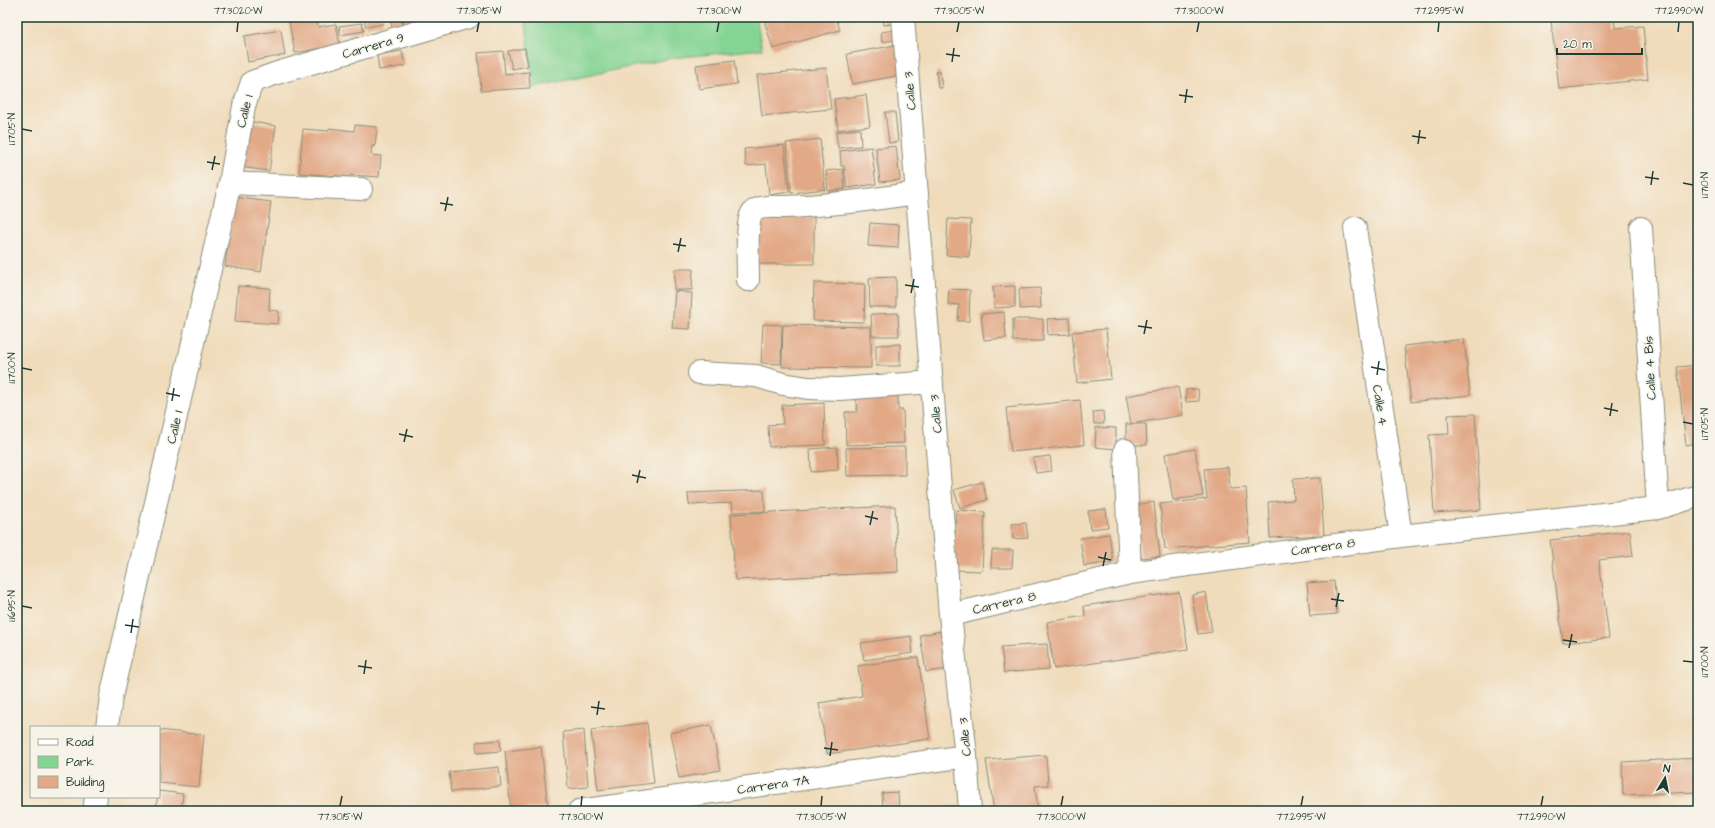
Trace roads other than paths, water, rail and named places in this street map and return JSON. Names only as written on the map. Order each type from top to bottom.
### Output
[{"type":"street","name":"Carrera 9","points":[[276,73],[469,17]]},
{"type":"street","name":"Calle 3","points":[[903,17],[950,615],[966,756],[970,811]]},
{"type":"street","name":"Calle 1","points":[[107,726],[111,697],[230,184],[244,106],[252,82],[276,73]]},
{"type":"street","points":[[230,184],[361,189]]},
{"type":"street","points":[[748,280],[749,223],[751,214],[755,211],[765,208],[821,206],[917,193]]},
{"type":"street","name":"Calle 4","points":[[1354,228],[1401,536]]},
{"type":"street","name":"Calle 4 Bis","points":[[1641,228],[1658,508]]},
{"type":"street","points":[[699,373],[756,376],[783,384],[808,388],[840,389],[932,382]]},
{"type":"street","points":[[1125,450],[1130,573]]},
{"type":"street","name":"Carrera 8","points":[[950,615],[1130,573],[1401,536],[1658,508],[1698,496]]},
{"type":"street","name":"Carrera 7A","points":[[579,811],[966,756]]},
{"type":"street","points":[[94,811],[96,798]]}]
